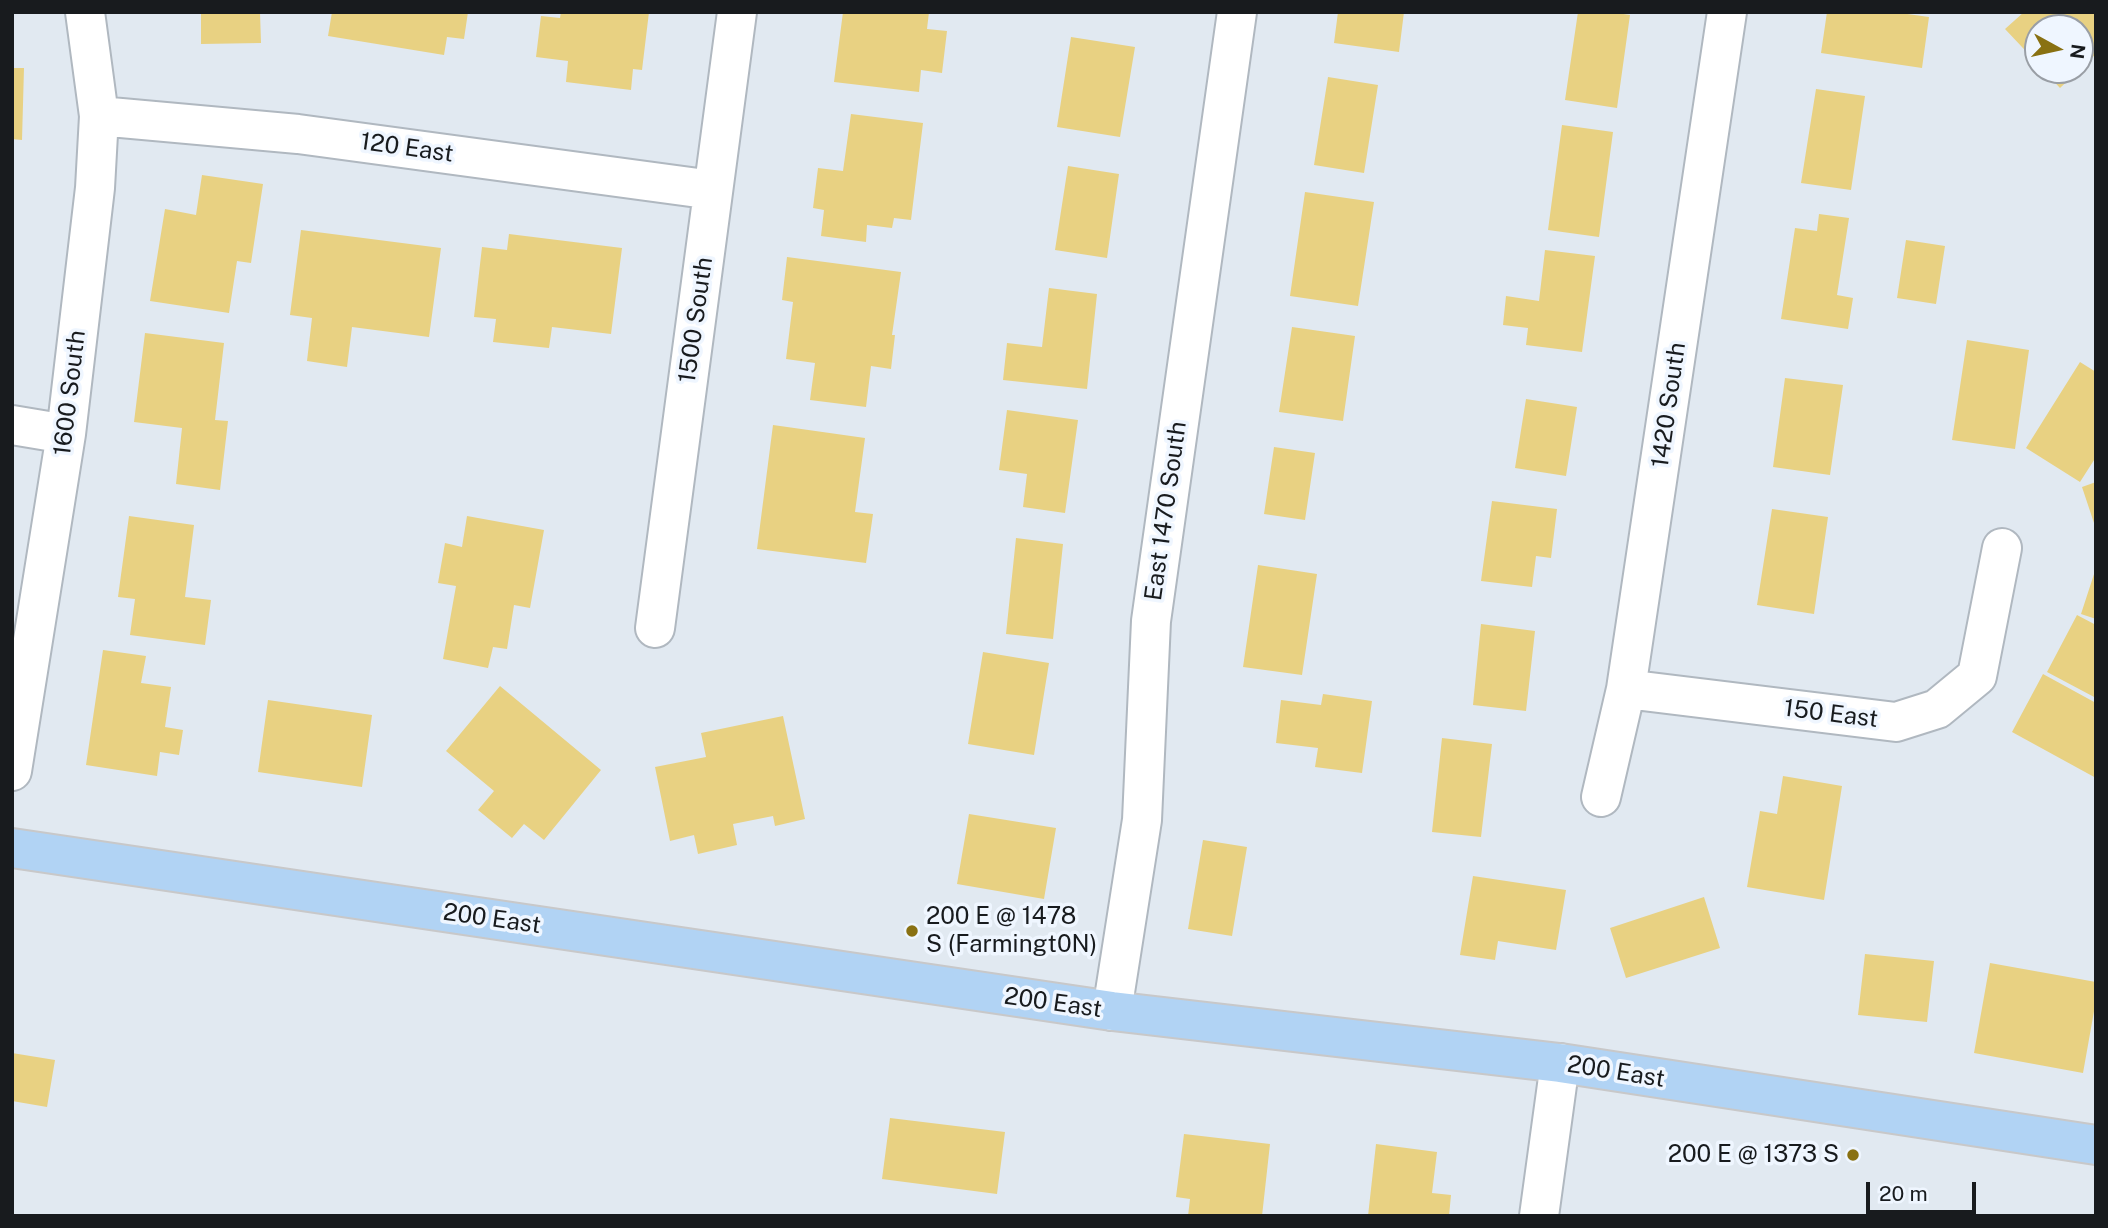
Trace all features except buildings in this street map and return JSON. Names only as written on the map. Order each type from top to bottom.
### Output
[{"type":"main road","name":"200 East","points":[[12,848],[1112,1012],[1560,1063],[2096,1145]]},
{"type":"street","name":"1600 South","points":[[12,771],[66,435],[95,188],[99,116],[85,12]]},
{"type":"street","name":"1500 South","points":[[655,628],[737,12]]},
{"type":"street","name":"East 1470 South","points":[[1112,1012],[1142,820],[1151,621],[1237,12]]},
{"type":"street","name":"1420 South","points":[[1601,797],[1626,689],[1727,12]]},
{"type":"street","name":"120 East","points":[[99,116],[298,134],[713,190]]},
{"type":"street","points":[[12,425],[66,435]]},
{"type":"street","name":"150 East","points":[[1626,689],[1896,722],[1937,709],[1977,676],[2002,548]]},
{"type":"street","points":[[1539,1216],[1560,1063]]},
{"type":"place","name":"200 E @ 1478 S (Farmingt0N)","points":[[912,931]]},
{"type":"place","name":"200 E @ 1373 S","points":[[1853,1155]]}]
